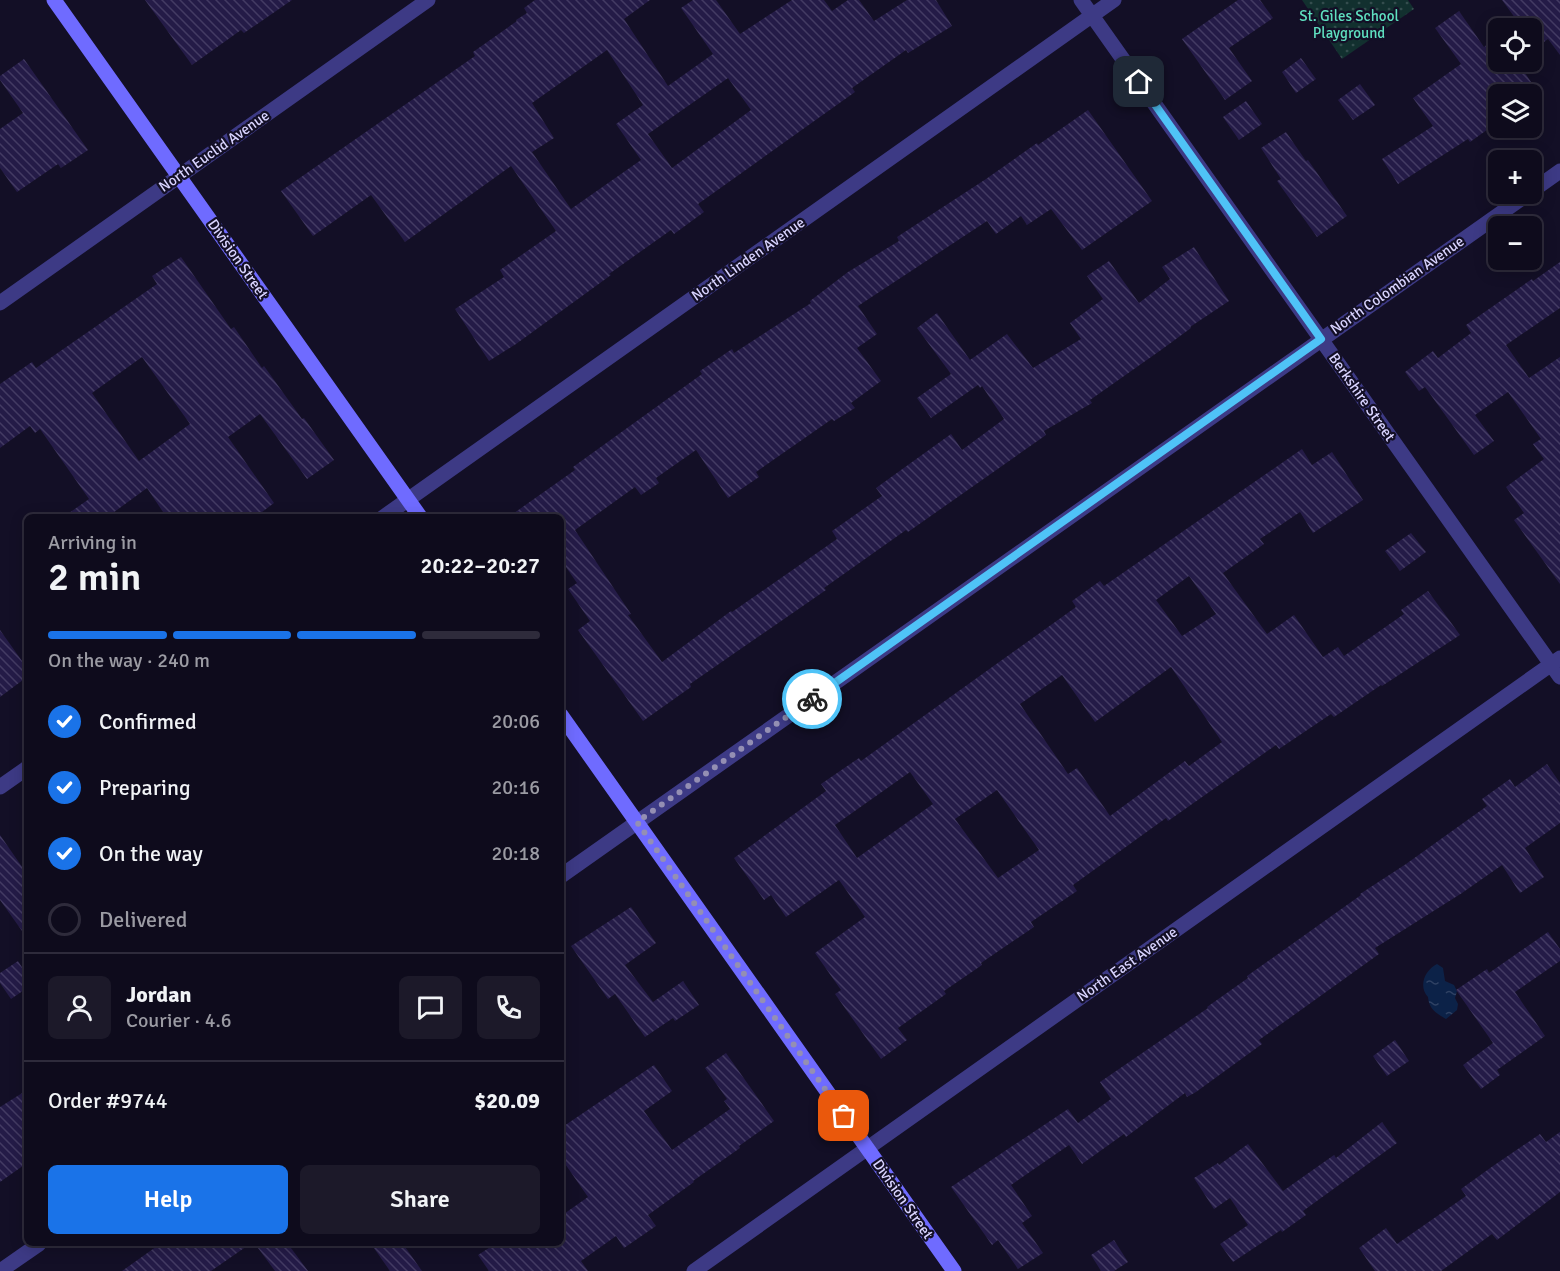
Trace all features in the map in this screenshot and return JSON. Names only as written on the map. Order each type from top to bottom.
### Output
[{"type":"street","name":"Division Street","points":[[54,0],[418,514]]},
{"type":"street","name":"North Euclid Avenue","points":[[0,303],[428,0]]},
{"type":"street","name":"Berkshire Street","points":[[1081,0],[1321,339],[1557,666]]},
{"type":"street","name":"North Linden Avenue","points":[[387,514],[1114,0]]},
{"type":"street","name":"North Colombian Avenue","points":[[1542,184],[1560,171]]},
{"type":"street","name":"North Colombian Avenue","points":[[564,874],[1513,204]]},
{"type":"street","name":"North East Avenue","points":[[694,1271],[1557,666]]},
{"type":"street","name":"Division Street","points":[[564,720],[954,1271]]},
{"type":"street","points":[[0,787],[24,770]]},
{"type":"street","points":[[0,1271],[36,1246]]},
{"type":"green space","name":"St. Giles School Playground","points":[[1302,0],[1408,0],[1414,9],[1342,59]]},
{"type":"water","points":[[1437,964],[1443,968],[1445,981],[1454,985],[1457,991],[1455,998],[1458,1004],[1457,1010],[1446,1019],[1431,1008],[1423,983],[1426,974]]},
{"type":"building","points":[[145,0],[292,0],[244,33],[241,30],[192,65]]},
{"type":"building","points":[[535,0],[650,0],[624,19],[668,86],[713,54],[681,8],[693,0],[716,0],[740,34],[792,0],[824,0],[832,11],[848,0],[859,0],[874,21],[907,0],[936,0],[952,26],[908,53],[906,50],[852,88],[855,92],[698,204],[704,212],[674,234],[671,230],[516,344],[489,361],[455,309],[504,277],[500,270],[556,231],[511,166],[405,242],[371,195],[313,236],[281,191],[475,56],[473,52],[527,13],[524,8]],"holes":[[[607,50],[643,105],[616,124],[641,160],[571,209],[532,152],[554,138],[532,103]],[[728,78],[751,110],[672,168],[648,134]]]},
{"type":"building","points":[[1238,0],[1260,0],[1273,18],[1229,48],[1252,81],[1225,100],[1182,39]]},
{"type":"building","points":[[1502,0],[1560,0],[1560,55],[1548,39],[1542,44],[1542,18],[1515,18]]},
{"type":"building","points":[[1459,11],[1484,47],[1488,44],[1488,72],[1524,72],[1531,82],[1528,84],[1488,84],[1488,129],[1470,142],[1468,139],[1398,184],[1382,159],[1433,126],[1413,98],[1461,64],[1435,28]]},
{"type":"building","points":[[1301,58],[1316,79],[1296,93],[1282,72]]},
{"type":"building","points":[[24,59],[88,150],[61,168],[58,164],[17,192],[0,168],[0,129],[23,113],[0,80],[0,76]]},
{"type":"building","points":[[1360,84],[1375,105],[1353,120],[1338,100]]},
{"type":"building","points":[[1246,101],[1262,124],[1239,140],[1223,117]]},
{"type":"building","points":[[1088,110],[1152,201],[1082,250],[1051,209],[1027,225],[1021,216],[996,234],[987,221],[858,306],[877,334],[857,348],[881,381],[851,403],[855,408],[834,421],[832,419],[756,472],[759,477],[728,498],[696,450],[656,478],[659,483],[641,495],[635,487],[575,530],[631,614],[628,615],[662,662],[731,611],[837,539],[832,531],[882,496],[876,488],[951,434],[962,450],[1004,419],[982,386],[980,388],[978,385],[931,418],[917,398],[951,374],[917,328],[937,313],[970,360],[1007,334],[1033,368],[1081,339],[1070,323],[1103,299],[1087,276],[1109,261],[1139,303],[1170,279],[1162,267],[1194,247],[1229,301],[1090,400],[1092,403],[1044,431],[1046,435],[824,588],[826,590],[690,684],[691,687],[643,721],[578,630],[590,621],[568,589],[577,583],[564,564],[564,514],[513,514],[575,470],[573,467],[702,374],[700,371],[732,349],[734,353],[811,303],[810,301],[848,272],[899,241],[897,237],[1037,143],[1038,145]]},
{"type":"building","points":[[1286,132],[1347,216],[1317,237],[1277,181],[1281,179],[1261,148]]},
{"type":"building","points":[[181,257],[231,329],[234,327],[262,368],[264,366],[334,460],[307,479],[260,414],[228,437],[274,503],[259,514],[164,514],[147,488],[111,514],[68,514],[89,499],[40,429],[35,433],[30,426],[0,448],[0,384],[32,362],[36,368],[157,284],[152,276]],"holes":[[[142,357],[190,424],[139,461],[92,393]]]},
{"type":"building","points":[[1560,262],[1560,308],[1506,345],[1529,378],[1560,357],[1560,584],[1514,520],[1524,513],[1506,487],[1544,459],[1533,444],[1541,439],[1508,392],[1475,415],[1494,441],[1474,455],[1425,387],[1419,391],[1405,372],[1433,351],[1438,358],[1471,333],[1466,325]]},
{"type":"building","points":[[1302,449],[1312,465],[1332,452],[1363,500],[1313,533],[1300,512],[1260,539],[1264,544],[1223,573],[1267,634],[1294,615],[1323,657],[1338,647],[1344,656],[1404,614],[1401,610],[1428,591],[1460,635],[1334,717],[1331,714],[1279,749],[1276,745],[1168,821],[1166,818],[1073,885],[1077,891],[1031,922],[1034,927],[981,963],[982,965],[944,991],[946,994],[898,1028],[907,1040],[881,1059],[835,994],[841,990],[815,953],[865,917],[839,880],[786,917],[771,895],[764,900],[734,858],[826,791],[821,784],[859,758],[861,761],[1076,607],[1072,601],[1100,581],[1104,586]],"holes":[[[1189,576],[1216,614],[1182,636],[1156,600]],[[1171,667],[1222,742],[1189,766],[1185,761],[1110,816],[1077,768],[1068,774],[1020,704],[1062,675],[1095,722]],[[910,772],[933,804],[857,858],[835,825]],[[997,790],[1039,850],[998,878],[955,819]]]},
{"type":"building","points":[[1411,533],[1426,552],[1400,571],[1385,551]]},
{"type":"building","points":[[0,630],[24,664],[24,679],[0,697]]},
{"type":"building","points":[[1547,764],[1560,783],[1560,823],[1525,848],[1544,877],[1520,893],[1502,865],[1375,948],[1379,954],[1259,1040],[1262,1044],[1196,1092],[1187,1097],[1185,1093],[1126,1137],[1124,1134],[1082,1164],[1069,1145],[1011,1185],[1032,1216],[1022,1223],[1043,1253],[1018,1269],[998,1240],[992,1245],[951,1187],[1068,1109],[1078,1123],[1111,1099],[1100,1082],[1208,1008],[1248,978],[1247,976],[1360,894],[1487,806],[1482,799],[1510,779],[1515,787]]},
{"type":"building","points":[[0,835],[24,870],[24,934],[0,900]]},
{"type":"building","points":[[631,907],[656,943],[625,965],[653,1002],[683,981],[699,1005],[675,1021],[673,1018],[645,1037],[615,994],[608,999],[571,946]]},
{"type":"building","points":[[1548,932],[1560,949],[1560,961],[1515,992],[1545,1036],[1497,1070],[1500,1075],[1481,1089],[1463,1065],[1493,1043],[1456,990],[1487,969],[1489,973]]},
{"type":"building","points":[[18,961],[24,970],[24,990],[11,999],[0,983],[0,973]]},
{"type":"building","points":[[1395,1040],[1409,1061],[1387,1076],[1373,1056]]},
{"type":"building","points":[[726,1053],[774,1121],[648,1215],[656,1226],[624,1248],[616,1236],[581,1261],[588,1271],[489,1271],[478,1255],[492,1246],[564,1246],[564,1214],[588,1197],[564,1162],[564,1126],[654,1065],[672,1091],[644,1111],[672,1150],[730,1109],[724,1101],[727,1099],[705,1068]]},
{"type":"building","points":[[24,1092],[24,1165],[0,1182],[0,1107]]},
{"type":"building","points":[[1382,1122],[1397,1143],[1303,1211],[1306,1215],[1233,1262],[1220,1244],[1248,1225],[1230,1198],[1214,1209],[1194,1178],[1218,1163],[1219,1165],[1248,1144],[1283,1191],[1334,1155],[1336,1158]]},
{"type":"building","points":[[1560,1132],[1560,1192],[1497,1240],[1492,1234],[1441,1271],[1375,1271],[1359,1248],[1386,1228],[1397,1244],[1466,1196],[1461,1189],[1493,1166],[1540,1134],[1546,1142]]},
{"type":"building","points":[[1114,1240],[1128,1262],[1114,1271],[1101,1271],[1091,1255]]},
{"type":"building","points":[[157,1246],[247,1246],[211,1271],[122,1271]]},
{"type":"building","points":[[256,1246],[289,1246],[308,1271],[275,1271]]},
{"type":"building","points":[[372,1246],[404,1246],[422,1271],[390,1271]]},
{"type":"way so far","points":[[812,699],[637,822],[844,1116]]},
{"type":"route","points":[[812,699],[1321,339],[1139,82]]}]
